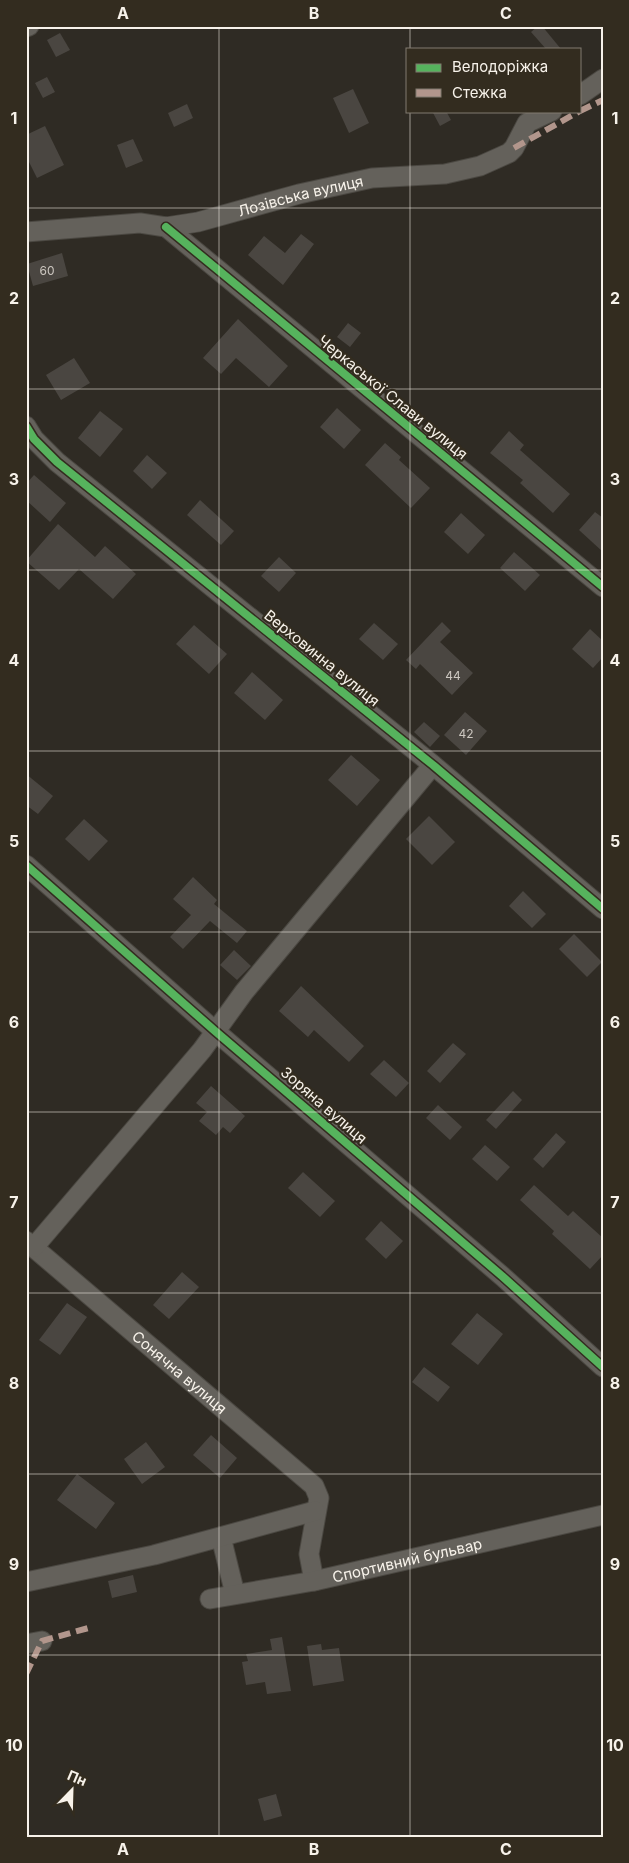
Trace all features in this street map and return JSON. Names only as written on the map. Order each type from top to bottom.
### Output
[{"type":"street","points":[[582,94],[603,79]]},
{"type":"street","name":"Лозівська вулиця","points":[[26,232],[140,222],[166,227],[198,222],[299,194],[372,178],[445,174],[480,166],[509,153],[514,148],[527,123],[550,112]]},
{"type":"street","name":"Черкаської Слави вулиця","points":[[166,227],[603,587]]},
{"type":"street","name":"Верховинна вулиця","points":[[26,426],[34,439],[58,462],[433,765],[603,909]]},
{"type":"street","points":[[30,1244],[202,1050],[244,992],[433,765]]},
{"type":"street","name":"Зоряна вулиця","points":[[26,864],[215,1031],[502,1276],[603,1367]]},
{"type":"street","name":"Сонячна вулиця","points":[[30,1244],[314,1486],[319,1498],[315,1511],[309,1554],[314,1581]]},
{"type":"street","points":[[26,1582],[154,1555],[315,1511]]},
{"type":"street","name":"Спортивний бульвар","points":[[210,1599],[314,1581],[603,1515]]},
{"type":"street","points":[[221,1537],[235,1594]]},
{"type":"building","points":[[538,26],[542,26],[560,48],[545,48],[531,32]]},
{"type":"building","points":[[60,33],[70,50],[56,57],[47,40]]},
{"type":"building","points":[[47,77],[55,92],[43,98],[35,83]]},
{"type":"building","points":[[353,89],[369,123],[349,133],[333,98]]},
{"type":"building","points":[[187,104],[193,118],[174,127],[168,113]]},
{"type":"building","points":[[433,112],[447,112],[451,120],[440,126]]},
{"type":"building","points":[[45,126],[64,165],[37,178],[26,156],[26,135]]},
{"type":"building","points":[[133,139],[143,161],[126,168],[117,145]]},
{"type":"building","points":[[301,234],[314,244],[283,285],[248,255],[264,236],[285,253]]},
{"type":"building","points":[[62,253],[68,276],[33,286],[27,264]]},
{"type":"building","points":[[238,319],[288,366],[269,387],[236,358],[221,374],[203,358]]},
{"type":"building","points":[[348,323],[361,333],[350,347],[337,337]]},
{"type":"building","points":[[74,358],[90,383],[61,400],[46,375]]},
{"type":"building","points":[[337,408],[361,430],[344,449],[320,427]]},
{"type":"building","points":[[100,411],[123,429],[100,457],[78,438]]},
{"type":"building","points":[[509,431],[524,445],[520,450],[570,494],[553,513],[520,483],[523,480],[490,453]]},
{"type":"building","points":[[385,443],[401,457],[399,460],[430,488],[411,508],[365,465]]},
{"type":"building","points":[[147,455],[167,473],[152,489],[133,471]]},
{"type":"building","points":[[34,475],[66,503],[50,522],[26,500],[26,484]]},
{"type":"building","points":[[200,500],[234,531],[221,545],[187,515]]},
{"type":"building","points":[[595,512],[603,518],[603,552],[579,530]]},
{"type":"building","points":[[461,513],[485,535],[468,554],[444,532]]},
{"type":"building","points":[[58,524],[95,557],[105,546],[136,574],[113,599],[79,569],[59,590],[26,561]]},
{"type":"building","points":[[514,552],[540,575],[525,591],[500,568]]},
{"type":"building","points":[[279,557],[296,573],[279,592],[261,576]]},
{"type":"building","points":[[442,622],[451,631],[440,642],[473,673],[452,695],[420,664],[416,669],[406,660]]},
{"type":"building","points":[[374,623],[398,644],[383,660],[359,639]]},
{"type":"building","points":[[194,625],[227,654],[209,674],[176,644]]},
{"type":"building","points":[[590,629],[603,641],[603,657],[593,668],[572,649]]},
{"type":"building","points":[[252,672],[283,700],[265,720],[234,693]]},
{"type":"building","points":[[465,712],[487,731],[466,755],[444,735]]},
{"type":"building","points":[[424,722],[440,736],[430,747],[414,732]]},
{"type":"building","points":[[351,755],[380,780],[357,806],[328,780]]},
{"type":"building","points":[[26,774],[53,796],[38,814],[26,805]]},
{"type":"building","points":[[429,816],[455,842],[432,865],[406,839]]},
{"type":"building","points":[[84,819],[108,841],[89,861],[65,839]]},
{"type":"building","points":[[193,877],[217,900],[214,904],[247,931],[237,943],[210,921],[183,949],[170,937],[191,915],[173,899]]},
{"type":"building","points":[[523,891],[546,914],[532,928],[509,906]]},
{"type":"building","points":[[574,934],[602,962],[587,977],[559,949]]},
{"type":"building","points":[[234,950],[251,966],[237,980],[220,965]]},
{"type":"building","points":[[301,986],[364,1046],[349,1062],[314,1030],[308,1037],[279,1011]]},
{"type":"building","points":[[453,1043],[466,1054],[440,1083],[427,1071]]},
{"type":"building","points":[[384,1060],[409,1083],[396,1097],[370,1074]]},
{"type":"building","points":[[211,1086],[245,1116],[230,1133],[223,1127],[216,1135],[199,1121],[207,1112],[196,1103]]},
{"type":"building","points":[[513,1091],[522,1100],[496,1129],[486,1120]]},
{"type":"building","points":[[438,1105],[462,1127],[450,1140],[426,1118]]},
{"type":"building","points":[[556,1133],[566,1142],[543,1168],[533,1159]]},
{"type":"building","points":[[485,1145],[510,1167],[497,1181],[472,1159]]},
{"type":"building","points":[[303,1172],[335,1201],[320,1217],[288,1188]]},
{"type":"building","points":[[534,1185],[568,1216],[573,1211],[603,1238],[603,1255],[590,1269],[552,1234],[554,1231],[520,1200]]},
{"type":"building","points":[[381,1221],[403,1241],[386,1259],[365,1239]]},
{"type":"building","points":[[182,1272],[199,1287],[169,1319],[153,1305]]},
{"type":"building","points":[[67,1303],[87,1317],[60,1355],[39,1340]]},
{"type":"building","points":[[477,1313],[503,1334],[478,1365],[451,1344]]},
{"type":"building","points":[[424,1367],[450,1387],[438,1402],[412,1382]]},
{"type":"building","points":[[211,1435],[237,1458],[220,1478],[193,1455]]},
{"type":"building","points":[[146,1442],[165,1467],[142,1484],[124,1459]]},
{"type":"building","points":[[77,1474],[115,1503],[96,1529],[57,1500]]},
{"type":"building","points":[[133,1575],[137,1592],[112,1598],[108,1581]]},
{"type":"building","points":[[282,1637],[291,1691],[267,1694],[265,1682],[246,1685],[242,1662],[248,1661],[246,1654],[272,1650],[270,1639]]},
{"type":"building","points":[[321,1644],[322,1650],[339,1648],[344,1681],[313,1686],[307,1646]]},
{"type":"building","points":[[276,1794],[282,1816],[264,1821],[258,1799]]},
{"type":"marked path","points":[[582,110],[603,100]]},
{"type":"marked path","points":[[514,148],[578,112]]},
{"type":"marked path","points":[[26,1674],[42,1641],[92,1627]]},
{"type":"cycle path","points":[[166,227],[603,587]]},
{"type":"cycle path","points":[[26,426],[34,439],[57,462],[433,765],[603,909]]},
{"type":"cycle path","points":[[26,865],[215,1031],[502,1276],[603,1367]]}]
